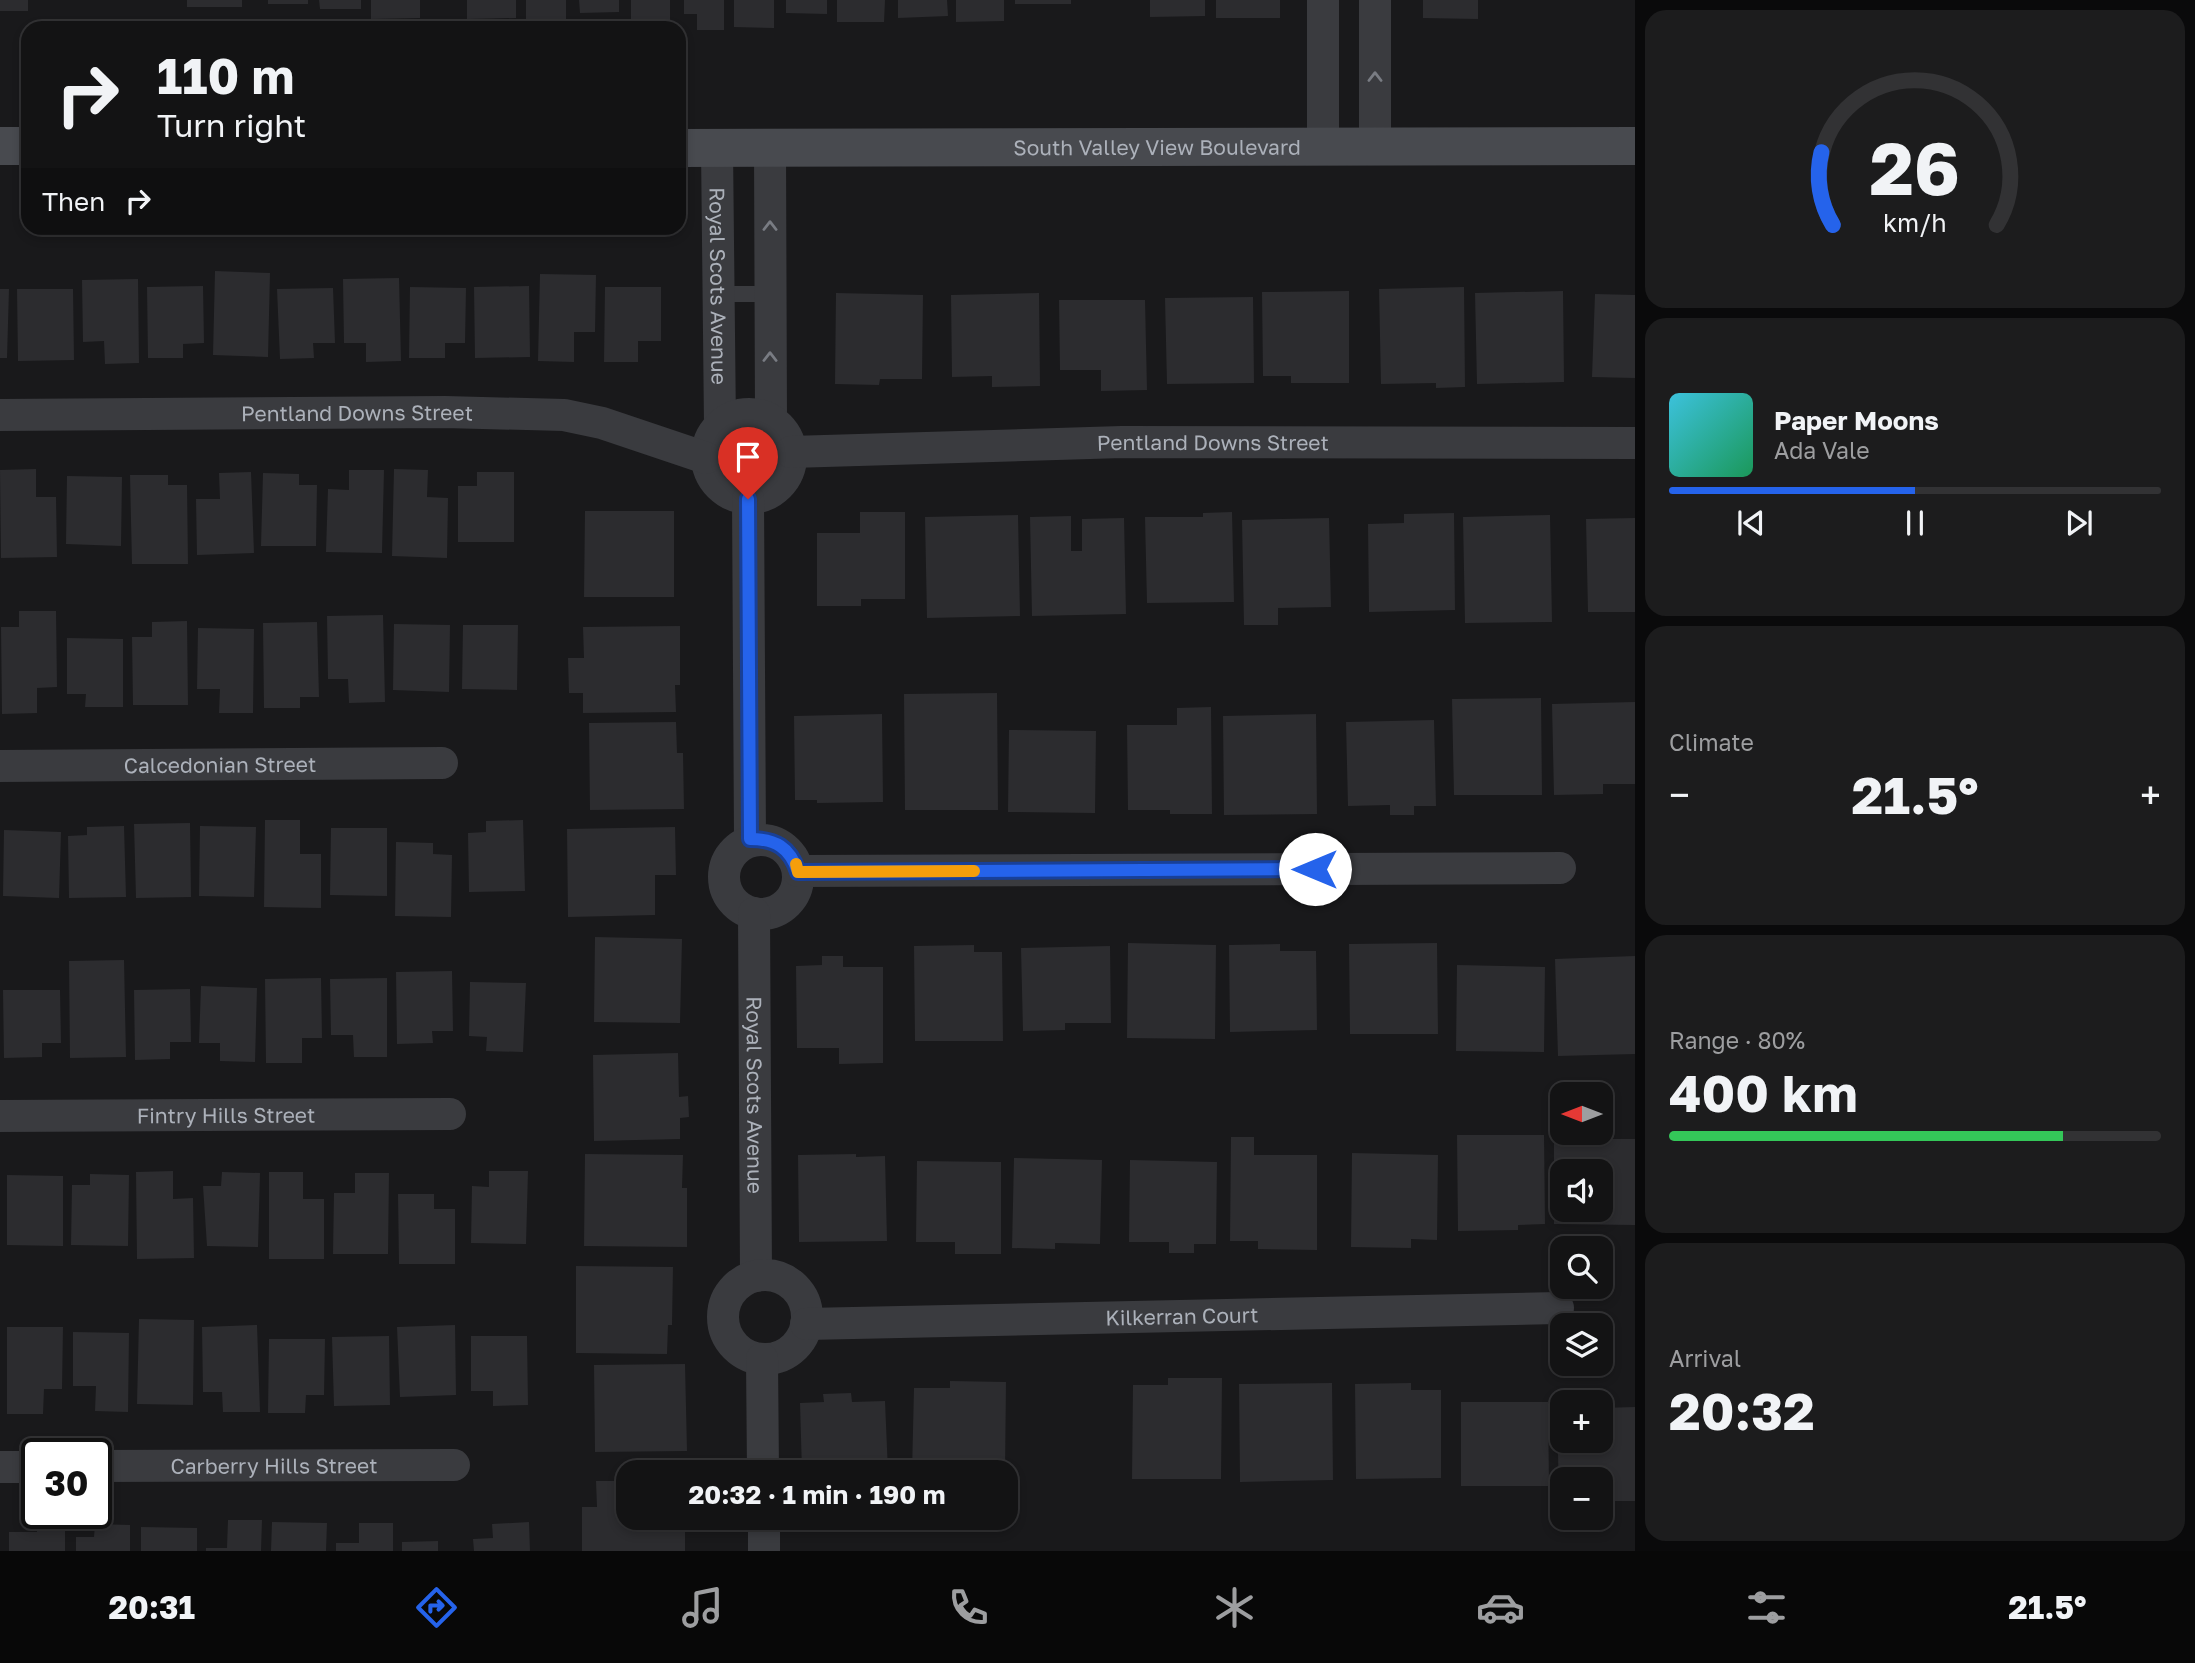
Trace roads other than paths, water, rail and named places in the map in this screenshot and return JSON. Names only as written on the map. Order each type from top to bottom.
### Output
[{"type":"main road","points":[[0,146],[21,146]]},
{"type":"main road","name":"South Valley View Boulevard","points":[[686,148],[1635,146]]},
{"type":"street","points":[[1323,0],[1323,145]]},
{"type":"street","points":[[1375,0],[1375,145]]},
{"type":"street","name":"Royal Scots Avenue","points":[[717,148],[720,426]]},
{"type":"street","points":[[770,148],[771,420]]},
{"type":"street","name":"Pentland Downs Street","points":[[0,415],[457,412],[564,415],[602,422],[706,458]]},
{"type":"street","points":[[752,413],[771,420],[787,438],[791,452],[789,471],[781,484],[770,494],[741,499],[727,493],[715,483],[708,470],[708,444],[714,431],[738,415],[752,413]]},
{"type":"street","name":"Pentland Downs Street","points":[[791,452],[1122,442],[1635,443]]},
{"type":"street","points":[[748,499],[750,839]]},
{"type":"street","name":"Calcedonian Street","points":[[0,766],[442,763]]},
{"type":"street","points":[[750,839],[775,842],[786,849],[794,859],[798,872],[798,884],[793,897],[772,913],[754,913],[735,904],[727,894],[723,881],[729,856],[738,846],[750,839]]},
{"type":"street","points":[[798,872],[1560,868]]},
{"type":"street","name":"Royal Scots Avenue","points":[[754,913],[756,1276]]},
{"type":"street","name":"Fintry Hills Street","points":[[0,1116],[450,1114]]},
{"type":"street","points":[[756,1276],[775,1276],[796,1289],[803,1299],[807,1312],[806,1324],[795,1346],[774,1358],[762,1359],[748,1356],[736,1348],[723,1324],[723,1310],[728,1297],[737,1286],[756,1276]]},
{"type":"street","name":"Kilkerran Court","points":[[806,1324],[1558,1308]]},
{"type":"street","points":[[762,1359],[763,1460]]},
{"type":"street","name":"Carberry Hills Street","points":[[112,1466],[454,1465]]},
{"type":"street","points":[[0,1467],[21,1467]]},
{"type":"street","points":[[764,1530],[764,1551]]},
{"type":"lane","points":[[718,294],[770,294]]}]
